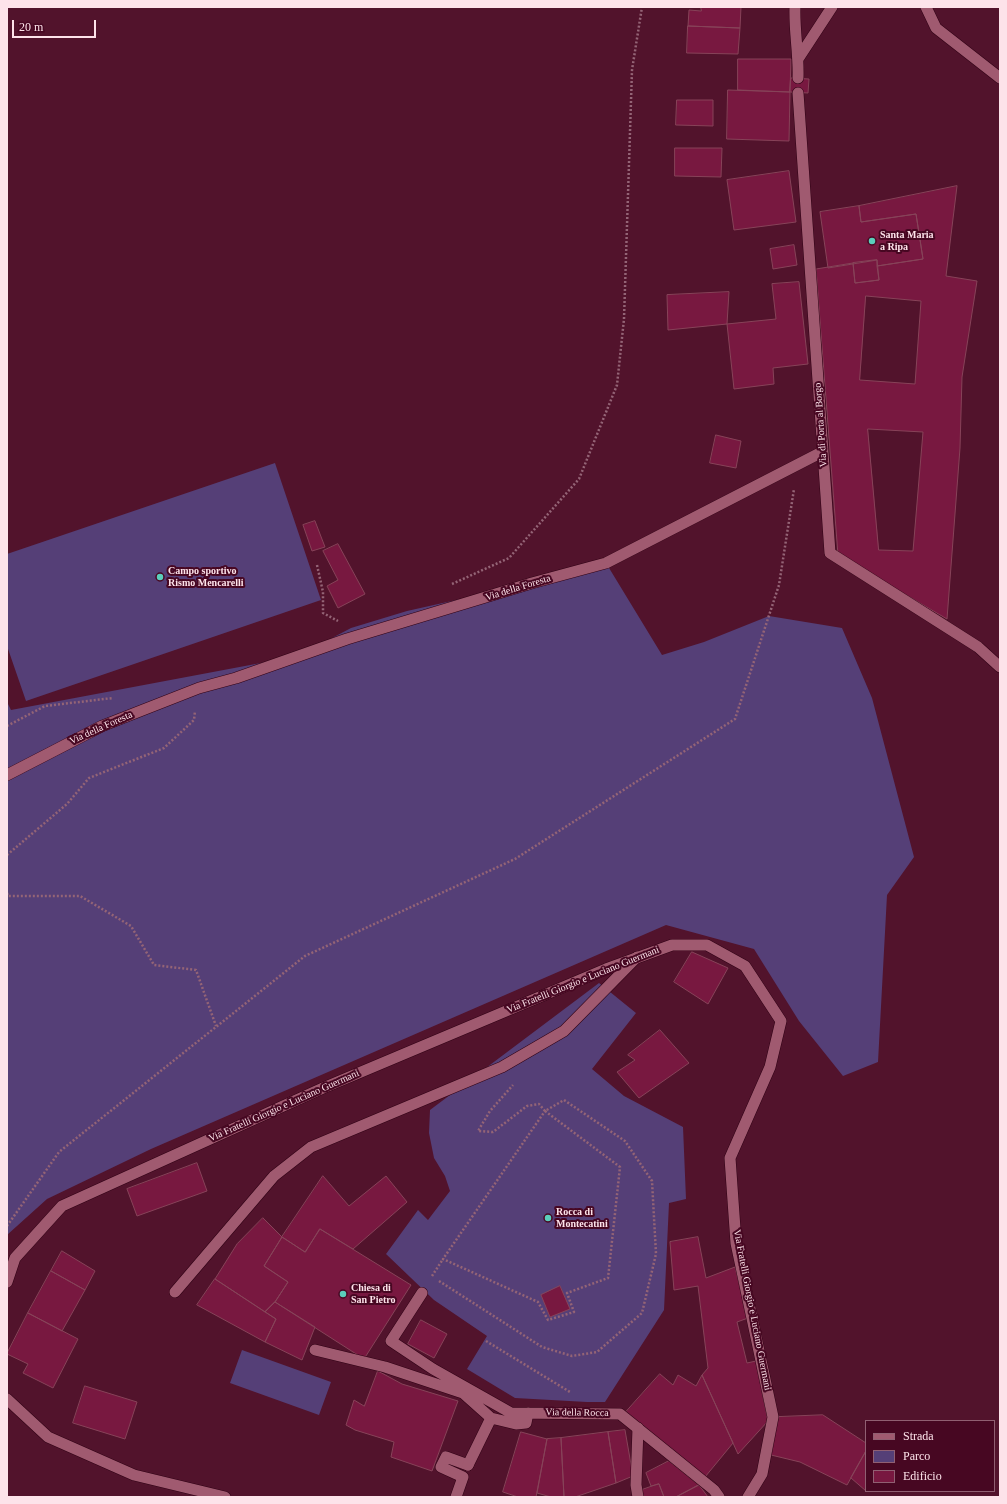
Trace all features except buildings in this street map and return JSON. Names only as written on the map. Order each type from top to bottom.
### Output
[{"type":"street","points":[[795,7],[794,27],[798,59],[798,78]]},
{"type":"street","points":[[798,59],[832,7]]},
{"type":"street","points":[[926,7],[936,28],[1000,78]]},
{"type":"street","name":"Via di Porta al Borgo","points":[[798,93],[830,553],[978,647],[1000,667]]},
{"type":"street","name":"Via della Foresta","points":[[7,775],[102,726],[199,688],[236,678],[347,639],[532,583],[606,563],[822,452]]},
{"type":"street","name":"Via Fratelli Giorgio e Luciano Guermani","points":[[7,1282],[16,1258],[62,1206],[322,1088],[606,969],[672,945],[707,945],[745,966],[780,1021],[770,1067],[730,1158],[736,1243],[773,1417],[762,1474],[748,1497]]},
{"type":"street","points":[[175,1292],[274,1176],[311,1147],[502,1067],[564,1031],[637,957]]},
{"type":"street","name":"Via della Rocca","points":[[422,1293],[391,1341],[433,1369],[511,1413],[620,1414],[714,1490],[719,1497]]},
{"type":"street","points":[[315,1350],[385,1367],[463,1393],[491,1418],[516,1424],[526,1423],[528,1413]]},
{"type":"street","points":[[7,1399],[48,1437],[134,1475],[225,1497]]},
{"type":"street","points":[[456,1497],[463,1477],[441,1467],[446,1458],[468,1465],[491,1418]]},
{"type":"street","points":[[638,1428],[636,1484],[638,1497]]},
{"type":"path","points":[[445,588],[508,558],[579,479],[617,385],[624,319],[632,70],[642,7]]},
{"type":"path","points":[[7,1226],[59,1152],[305,956],[515,859],[735,719],[779,586],[799,463]]},
{"type":"path","points":[[317,565],[323,592],[323,613],[366,634]]},
{"type":"path","points":[[7,855],[67,804],[89,778],[164,748],[194,720],[199,688]]},
{"type":"path","points":[[7,726],[45,706],[114,698]]},
{"type":"path","points":[[7,893],[8,896],[80,896],[131,926],[154,965],[196,970],[216,1026]]},
{"type":"path","points":[[443,1259],[538,1302],[548,1320],[574,1312],[567,1293],[608,1278],[620,1167],[545,1111],[539,1104],[527,1106],[493,1132],[478,1131],[490,1111],[516,1082]]},
{"type":"path","points":[[564,1100],[625,1141],[652,1181],[656,1254],[642,1313],[597,1352],[572,1356],[542,1346],[432,1276],[545,1111],[564,1100]]},
{"type":"path","points":[[486,1341],[573,1394]]},
{"type":"green space","name":"Campo sportivo Rismo Mencarelli","points":[[275,463],[321,600],[26,701],[7,646],[7,554]]},
{"type":"green space","points":[[606,563],[662,655],[704,642],[769,616],[842,628],[872,698],[914,857],[887,895],[878,1062],[843,1076],[799,1021],[754,949],[666,925],[151,1149],[47,1199],[7,1235],[7,702],[11,710],[298,656],[351,628],[407,611],[532,583]]},
{"type":"green space","points":[[599,983],[636,1013],[592,1069],[624,1096],[683,1127],[686,1199],[669,1203],[664,1310],[605,1402],[515,1398],[467,1369],[487,1336],[434,1300],[386,1254],[418,1210],[428,1220],[450,1191],[445,1176],[434,1158],[429,1133],[430,1110]]},
{"type":"green space","points":[[242,1350],[331,1382],[319,1415],[230,1383]]},
{"type":"place","name":"Santa Maria a Ripa","points":[[872,241]]},
{"type":"place","name":"Campo sportivo Rismo Mencarelli","points":[[160,577]]},
{"type":"place","name":"Rocca di Montecatini","points":[[548,1218]]},
{"type":"place","name":"Chiesa di San Pietro","points":[[343,1294]]}]
